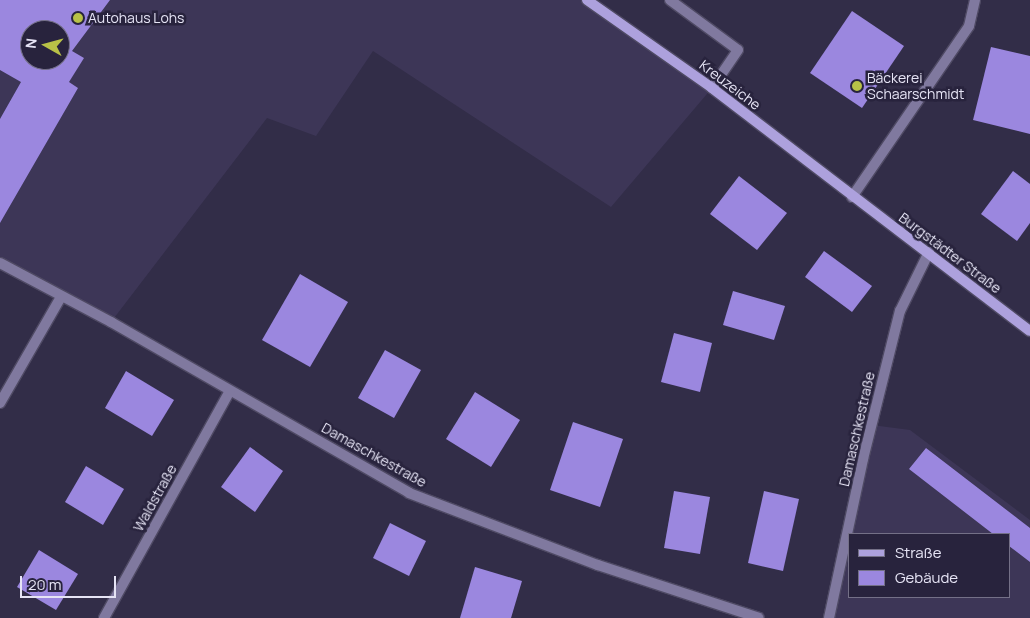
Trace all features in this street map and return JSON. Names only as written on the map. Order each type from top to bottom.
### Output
[{"type":"main road","name":"Kreuzeiche","points":[[587,0],[712,88],[852,197]]},
{"type":"main road","name":"Burgstädter Straße","points":[[852,197],[928,252],[1030,332]]},
{"type":"street","points":[[670,0],[738,50],[712,88]]},
{"type":"street","points":[[852,197],[969,26],[975,0]]},
{"type":"street","name":"Damaschkestraße","points":[[828,618],[863,460],[900,311],[928,252]]},
{"type":"street","name":"Damaschkestraße","points":[[0,263],[111,322],[409,493],[598,565],[759,618]]},
{"type":"street","points":[[0,403],[61,296]]},
{"type":"street","name":"Waldstraße","points":[[104,618],[230,390]]},
{"type":"shaded area","points":[[0,0],[587,0],[712,88],[611,207],[373,51],[316,136],[267,118],[111,322],[0,263]]},
{"type":"shaded area","points":[[872,425],[910,430],[1030,520],[1030,618],[829,618]]},
{"type":"building","points":[[0,0],[110,0],[72,51],[84,58],[69,82],[78,88],[0,223],[0,119],[21,82],[0,70]]},
{"type":"building","points":[[852,11],[904,46],[862,108],[810,73]]},
{"type":"building","points":[[991,47],[1030,56],[1030,134],[973,120]]},
{"type":"building","points":[[1013,171],[1030,184],[1030,223],[1017,241],[981,214]]},
{"type":"building","points":[[739,176],[787,213],[757,250],[710,214]]},
{"type":"building","points":[[824,251],[872,286],[852,312],[805,277]]},
{"type":"building","points":[[300,274],[348,302],[310,367],[262,340]]},
{"type":"building","points":[[733,291],[785,306],[774,340],[723,325]]},
{"type":"building","points":[[674,333],[712,343],[700,392],[661,382]]},
{"type":"building","points":[[385,350],[421,370],[394,418],[358,398]]},
{"type":"building","points":[[126,371],[174,400],[152,436],[105,408]]},
{"type":"building","points":[[475,392],[520,420],[491,467],[446,439]]},
{"type":"building","points":[[573,422],[623,439],[600,507],[550,490]]},
{"type":"building","points":[[250,447],[283,471],[255,512],[221,487]]},
{"type":"building","points":[[926,448],[1030,528],[1030,562],[1010,547],[1010,533],[992,533],[909,469]]},
{"type":"building","points":[[86,466],[124,489],[103,525],[65,502]]},
{"type":"building","points":[[674,491],[710,497],[700,554],[664,548]]},
{"type":"building","points":[[764,491],[799,499],[783,571],[748,563]]},
{"type":"building","points":[[390,523],[426,541],[409,576],[373,558]]},
{"type":"building","points":[[39,550],[78,574],[56,610],[17,587]]},
{"type":"building","points":[[475,567],[522,581],[511,618],[460,618]]},
{"type":"place","name":"Autohaus Lohs","points":[[78,18]]},
{"type":"place","name":"Bäckerei Schaarschmidt","points":[[857,86]]}]
